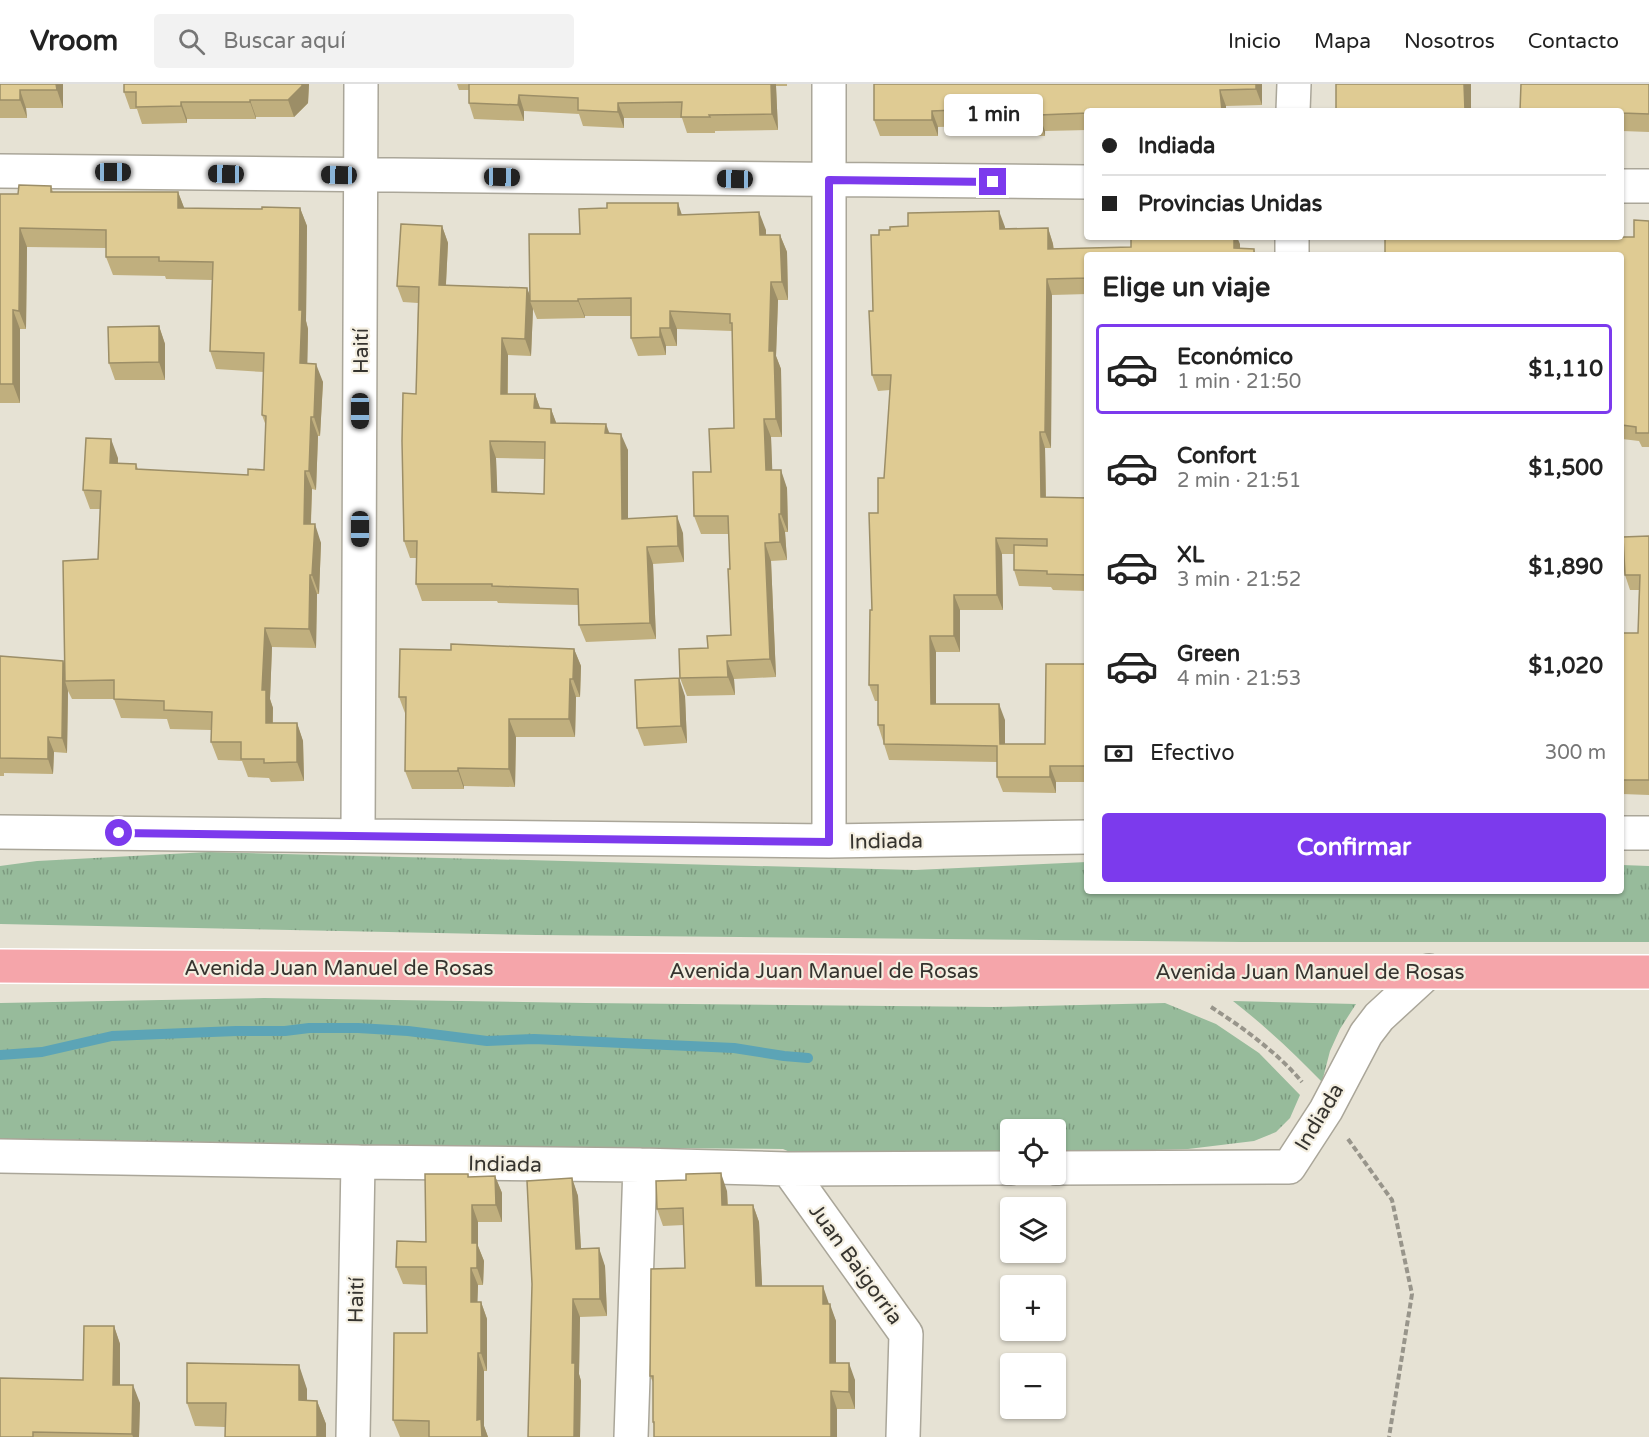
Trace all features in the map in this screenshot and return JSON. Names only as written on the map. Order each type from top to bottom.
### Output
[{"type":"main road","name":"Avenida Juan Manuel de Rosas","points":[[0,966],[895,972],[1649,972]]},
{"type":"street","name":"Haití","points":[[358,835],[361,84]]},
{"type":"street","points":[[829,84],[829,842]]},
{"type":"street","points":[[1293,108],[1294,84]]},
{"type":"street","points":[[0,171],[1084,182]]},
{"type":"street","points":[[1624,186],[1649,186]]},
{"type":"street","name":"Indiada","points":[[0,832],[829,842],[1084,837]]},
{"type":"street","points":[[1624,833],[1649,833]]},
{"type":"street","name":"Indiada","points":[[1066,1168],[1289,1167],[1326,1110],[1366,1034],[1379,1017],[1429,971]]},
{"type":"street","name":"Indiada","points":[[0,1156],[788,1169],[1000,1168]]},
{"type":"street","name":"Haití","points":[[353,1437],[358,1162]]},
{"type":"street","points":[[631,1437],[640,1165]]},
{"type":"street","name":"Juan Baigorria","points":[[788,1169],[906,1334],[903,1437]]},
{"type":"path","points":[[1202,1001],[1238,1024],[1293,1070],[1326,1110],[1392,1200],[1412,1294],[1389,1437]]},
{"type":"green space","points":[[209,852],[915,870],[1084,862],[1084,894],[1624,894],[1624,865],[1649,866],[1649,942],[1242,942],[537,935],[0,924],[0,866],[37,861]]},
{"type":"green space","points":[[264,998],[994,1007],[1165,1003],[1216,1024],[1259,1053],[1300,1095],[1290,1118],[1276,1132],[1254,1141],[1188,1149],[1066,1153],[1066,1119],[1000,1119],[1000,1154],[808,1160],[783,1149],[0,1146],[0,1003]]},
{"type":"green space","points":[[1233,1001],[1356,1004],[1340,1029],[1330,1051],[1322,1082],[1279,1040]]},
{"type":"building","points":[[0,84],[56,84],[57,90],[20,90],[20,100],[0,100]]},
{"type":"building","points":[[124,84],[302,84],[302,86],[288,100],[181,102],[181,106],[136,107],[136,92],[124,92]]},
{"type":"building","points":[[469,84],[771,84],[772,114],[681,117],[682,102],[618,103],[618,112],[578,110],[578,98],[519,95],[518,105],[469,103]]},
{"type":"building","points":[[874,84],[1256,84],[1256,89],[1220,90],[1222,108],[1084,108],[1084,113],[1039,115],[1039,120],[1003,119],[1003,108],[932,111],[932,120],[874,120]]},
{"type":"building","points":[[1336,84],[1464,84],[1465,108],[1336,108]]},
{"type":"building","points":[[1521,84],[1649,84],[1649,114],[1624,113],[1624,108],[1520,108]]},
{"type":"building","points":[[19,185],[51,186],[51,192],[178,192],[178,208],[300,208],[299,310],[302,310],[300,363],[316,364],[309,471],[305,471],[304,524],[315,524],[312,575],[310,575],[309,629],[265,628],[262,690],[266,690],[266,723],[297,723],[297,762],[264,763],[264,759],[241,759],[241,742],[211,742],[212,712],[164,710],[164,701],[114,699],[114,680],[65,681],[63,561],[98,559],[101,491],[83,490],[86,438],[111,439],[110,463],[136,464],[136,469],[248,475],[248,469],[264,470],[266,416],[262,415],[264,353],[210,351],[213,262],[159,261],[159,257],[106,257],[106,230],[20,228],[19,311],[13,310],[13,384],[0,384],[0,194],[18,194]]},
{"type":"building","points":[[607,203],[678,203],[678,215],[759,212],[760,235],[780,235],[782,282],[771,282],[769,351],[774,351],[776,419],[764,419],[766,470],[781,470],[780,542],[765,543],[770,659],[727,661],[728,677],[680,678],[679,649],[708,648],[707,636],[731,635],[728,516],[694,516],[693,472],[711,472],[709,429],[734,428],[730,314],[670,311],[670,328],[660,328],[660,337],[631,338],[631,298],[530,301],[529,234],[580,234],[579,209],[607,208]]},
{"type":"building","points":[[999,211],[1000,229],[1048,228],[1048,249],[1131,247],[1131,240],[1234,240],[1234,248],[1254,249],[1254,252],[1084,252],[1084,278],[1047,279],[1045,432],[1040,432],[1041,497],[1084,498],[1084,575],[1014,570],[1014,545],[1047,546],[1047,539],[996,538],[997,595],[954,595],[954,636],[930,636],[931,704],[999,704],[1000,744],[1045,744],[1046,664],[1084,664],[1084,766],[1050,766],[1050,777],[997,777],[997,746],[884,744],[884,725],[878,725],[878,685],[869,685],[870,610],[872,610],[869,513],[878,513],[878,478],[884,478],[891,375],[872,375],[869,311],[873,311],[871,235],[879,235],[879,230],[890,230],[890,227],[908,226],[908,213]]},
{"type":"building","points":[[1634,220],[1649,221],[1649,433],[1636,433],[1636,427],[1624,425],[1624,252],[1385,252],[1385,240],[1624,240],[1624,237],[1634,237]]},
{"type":"building","points":[[401,224],[442,226],[439,285],[527,288],[525,339],[502,338],[501,394],[535,394],[534,408],[551,409],[551,423],[606,424],[605,433],[621,434],[622,519],[677,516],[678,546],[647,547],[650,623],[579,625],[578,589],[492,586],[492,584],[416,584],[417,541],[404,541],[402,441],[403,393],[416,394],[419,287],[397,286]],"holes":[[[490,441],[545,442],[544,494],[492,492]]]},
{"type":"building","points":[[159,326],[159,362],[109,363],[108,327]]},
{"type":"building","points":[[1649,536],[1649,780],[1624,780],[1624,633],[1638,633],[1640,575],[1625,575],[1624,537]]},
{"type":"building","points":[[451,644],[574,649],[573,679],[570,679],[569,719],[509,719],[509,769],[458,768],[458,771],[405,771],[406,697],[399,697],[400,649],[451,650]]},
{"type":"building","points":[[0,656],[63,661],[62,738],[48,737],[48,759],[0,758]]},
{"type":"building","points":[[679,678],[681,726],[637,728],[635,680]]},
{"type":"building","points":[[721,1173],[722,1205],[753,1205],[756,1286],[823,1286],[823,1304],[830,1304],[830,1363],[849,1363],[849,1392],[831,1391],[831,1437],[654,1437],[653,1376],[650,1376],[651,1269],[685,1268],[683,1208],[657,1209],[656,1181],[686,1180],[686,1174]]},
{"type":"building","points":[[425,1174],[495,1176],[496,1205],[472,1205],[472,1243],[477,1243],[477,1268],[471,1268],[471,1302],[481,1302],[477,1420],[481,1419],[482,1437],[429,1437],[429,1421],[393,1420],[394,1333],[427,1333],[426,1267],[396,1267],[397,1241],[426,1242]]},
{"type":"building","points":[[572,1178],[576,1249],[599,1248],[600,1299],[573,1299],[574,1437],[528,1437],[532,1284],[527,1181]]},
{"type":"building","points":[[84,1326],[114,1326],[113,1385],[133,1385],[132,1434],[33,1432],[33,1437],[0,1437],[0,1378],[83,1380]]},
{"type":"building","points":[[187,1363],[299,1365],[299,1400],[317,1401],[317,1437],[225,1437],[226,1403],[187,1403]]},
{"type":"waterway","points":[[0,1055],[42,1052],[112,1036],[358,1028],[408,1031],[487,1041],[534,1039],[734,1048],[808,1058]]},
{"type":"route","points":[[119,833],[829,842],[829,180],[993,182]]}]
